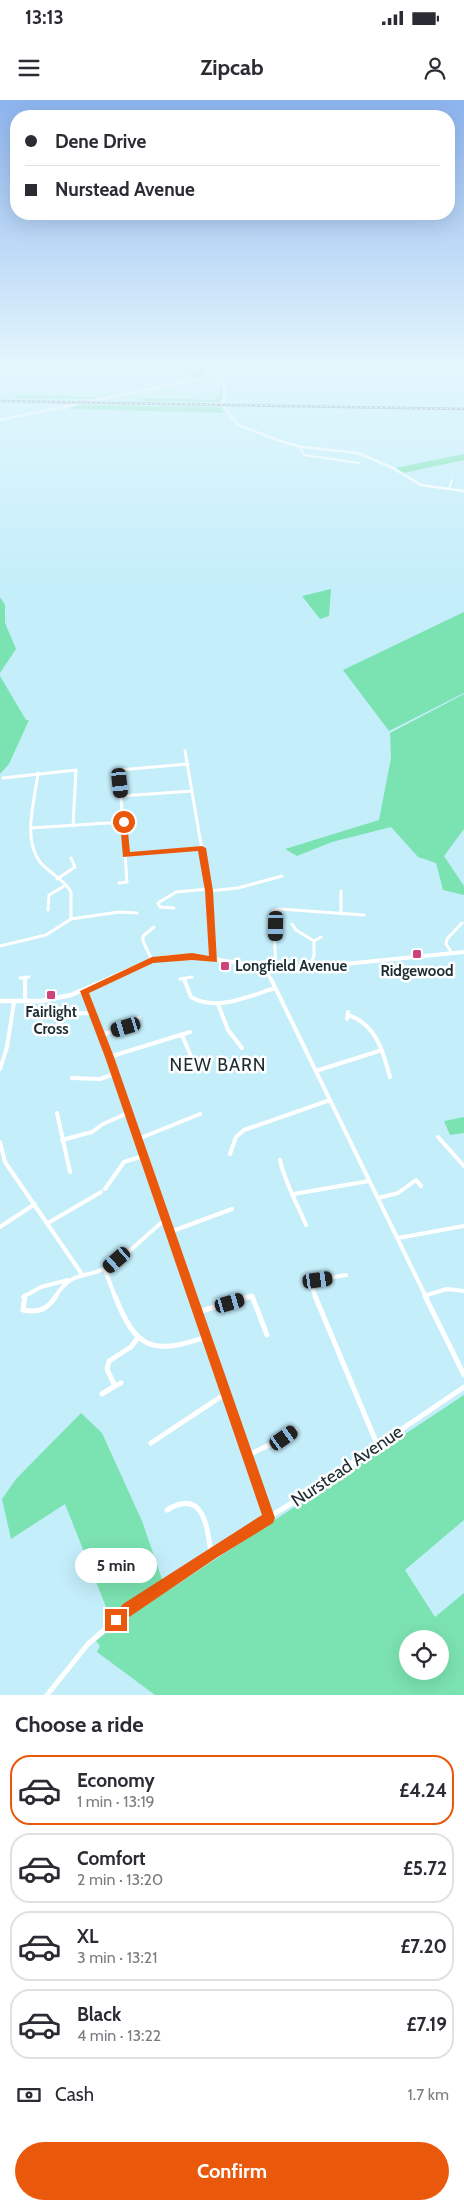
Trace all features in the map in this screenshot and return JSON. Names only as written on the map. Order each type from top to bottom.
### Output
[{"type":"street","points":[[283,440],[299,446],[343,450],[367,456],[420,484],[464,491]]},
{"type":"street","points":[[299,446],[304,455],[359,463]]},
{"type":"street","points":[[449,489],[452,480]]},
{"type":"street","points":[[185,751],[209,890],[214,960]]},
{"type":"street","points":[[119,883],[127,882],[119,770],[188,764]]},
{"type":"street","points":[[3,778],[76,770],[74,826]]},
{"type":"street","points":[[38,774],[30,828],[36,856],[46,871],[58,878],[72,893],[71,919]]},
{"type":"street","points":[[122,796],[192,791]]},
{"type":"street","points":[[30,828],[124,822]]},
{"type":"street","points":[[126,855],[202,848]]},
{"type":"street","points":[[58,878],[75,867],[71,858]]},
{"type":"street","points":[[174,908],[160,907],[158,903],[176,892],[238,888],[282,876]]},
{"type":"street","points":[[48,910],[49,895],[66,886]]},
{"type":"street","points":[[341,891],[341,914]]},
{"type":"street","points":[[276,968],[274,911],[279,909],[364,915]]},
{"type":"street","points":[[0,946],[37,940],[60,930],[71,919],[119,912],[137,913]]},
{"type":"street","points":[[292,924],[296,930],[314,941]]},
{"type":"street","points":[[452,954],[446,944],[447,939],[462,924]]},
{"type":"street","points":[[152,960],[143,942],[143,936],[152,928],[153,934]]},
{"type":"street","points":[[314,941],[321,937]]},
{"type":"street","points":[[310,968],[314,956],[314,941]]},
{"type":"street","points":[[0,1001],[41,1001],[84,991],[152,960],[192,956],[265,968],[310,968],[464,952]]},
{"type":"street","points":[[265,968],[427,1295],[464,1375]]},
{"type":"street","points":[[192,976],[182,979],[190,996],[202,1004],[218,1004],[275,988]]},
{"type":"street","points":[[25,977],[25,1002]]},
{"type":"street","points":[[84,991],[144,1156],[269,1518]]},
{"type":"street","points":[[0,1069],[7,1047],[14,1002]]},
{"type":"street","points":[[218,1004],[228,1030],[242,1048]]},
{"type":"street","points":[[51,1030],[58,1027],[61,1014],[72,1013],[82,1016],[92,1013]]},
{"type":"street","points":[[348,1015],[367,1024],[382,1050],[390,1077]]},
{"type":"street","points":[[101,1035],[126,1027],[139,1018]]},
{"type":"street","points":[[109,1057],[190,1032]]},
{"type":"street","points":[[182,1035],[193,1061]]},
{"type":"street","points":[[316,1071],[382,1050]]},
{"type":"street","points":[[72,1078],[100,1079],[114,1074]]},
{"type":"street","points":[[230,1154],[236,1137],[242,1130],[330,1100]]},
{"type":"street","points":[[57,1113],[70,1172]]},
{"type":"street","points":[[62,1140],[92,1132],[103,1124],[128,1113]]},
{"type":"street","points":[[138,1139],[200,1114]]},
{"type":"street","points":[[438,1137],[464,1166]]},
{"type":"street","points":[[0,1142],[5,1162],[81,1273]]},
{"type":"street","points":[[105,1189],[124,1162],[144,1156]]},
{"type":"street","points":[[280,1160],[285,1182],[294,1194],[306,1225]]},
{"type":"street","points":[[378,1198],[400,1192],[416,1180],[421,1186]]},
{"type":"street","points":[[294,1194],[369,1181]]},
{"type":"street","points":[[48,1223],[101,1192]]},
{"type":"street","points":[[0,1227],[35,1204]]},
{"type":"street","points":[[170,1232],[232,1209]]},
{"type":"street","points":[[68,1280],[51,1304],[43,1310],[32,1313],[22,1310],[23,1297],[31,1291],[68,1280],[81,1273],[105,1270],[166,1219]]},
{"type":"street","points":[[398,1238],[464,1226]]},
{"type":"street","points":[[105,1270],[126,1324],[137,1339],[146,1344],[165,1347],[185,1345],[206,1337]]},
{"type":"street","points":[[346,1275],[318,1280],[310,1284],[377,1444]]},
{"type":"street","points":[[427,1295],[447,1289],[464,1291]]},
{"type":"street","points":[[198,1312],[252,1296],[267,1335]]},
{"type":"street","points":[[115,1386],[107,1369],[107,1363],[131,1347],[137,1339]]},
{"type":"street","points":[[102,1394],[121,1383]]},
{"type":"street","name":"Nurstead Avenue","points":[[47,1695],[88,1644],[128,1609],[211,1553],[269,1518],[464,1387]]},
{"type":"street","points":[[151,1443],[226,1394]]},
{"type":"street","points":[[248,1455],[295,1430]]},
{"type":"street","points":[[167,1510],[183,1502],[191,1503],[200,1510],[208,1533],[211,1553]]},
{"type":"green space","points":[[464,454],[464,460],[403,473],[396,468]]},
{"type":"green space","points":[[331,589],[329,616],[320,619],[302,596]]},
{"type":"green space","points":[[0,597],[5,605],[5,623],[16,649],[0,673]]},
{"type":"green space","points":[[464,612],[464,693],[389,731],[343,670]]},
{"type":"green space","points":[[0,676],[26,720],[29,720],[9,764],[0,774]]},
{"type":"green space","points":[[464,694],[464,829],[444,856],[464,886],[464,895],[443,890],[436,863],[418,857],[391,827],[332,842],[297,856],[285,849],[379,820],[391,758],[390,733]]},
{"type":"green space","points":[[464,1117],[464,1133],[450,1135],[444,1121]]},
{"type":"green space","points":[[464,1395],[464,1520],[405,1570],[435,1617],[464,1593],[464,1695],[155,1695],[97,1652],[100,1646],[96,1641],[116,1625]]},
{"type":"green space","points":[[81,1413],[102,1433],[142,1521],[163,1582],[110,1617],[65,1504],[11,1539],[2,1499],[16,1479]]},
{"type":"place","name":"Ridgewood","points":[[417,954]]},
{"type":"place","name":"Longfield Avenue","points":[[225,966]]},
{"type":"place","name":"Fairlight Cross","points":[[51,995]]},
{"type":"district","name":"NEW BARN","points":[[218,1065]]},
{"type":"route","points":[[116,1620],[128,1609],[211,1553],[269,1518],[144,1156],[84,991],[152,960],[192,956],[214,960],[209,891],[202,848],[126,855],[124,822]]}]
